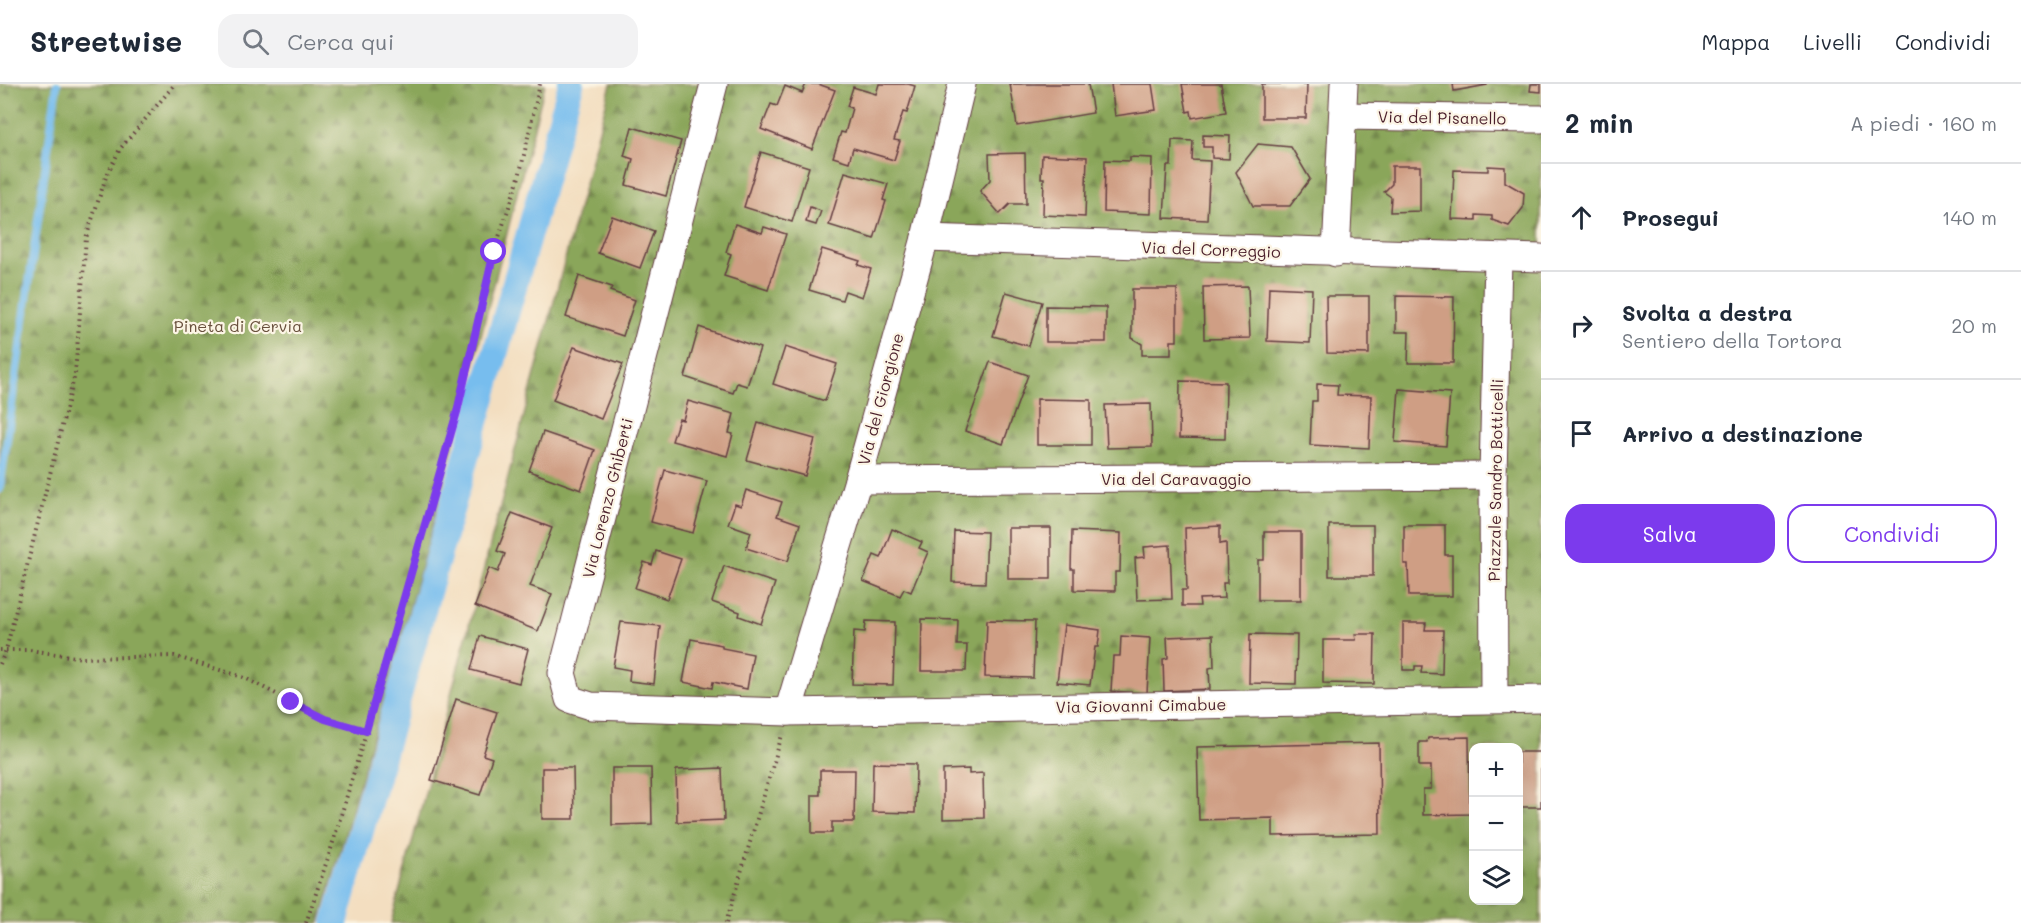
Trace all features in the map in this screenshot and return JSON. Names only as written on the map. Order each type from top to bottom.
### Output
[{"type":"street","name":"Via Lorenzo Ghiberti","points":[[714,84],[562,673],[569,699],[591,706],[788,712]]},
{"type":"street","name":"Via del Giorgione","points":[[788,712],[858,480],[925,238],[962,84]]},
{"type":"street","points":[[1336,253],[1344,84]]},
{"type":"street","name":"Via del Pisanello","points":[[1343,116],[1541,119]]},
{"type":"street","name":"Via del Correggio","points":[[925,238],[1498,258]]},
{"type":"street","points":[[1498,258],[1541,258]]},
{"type":"street","name":"Piazzale Sandro Botticelli","points":[[1494,698],[1493,476],[1498,258]]},
{"type":"street","name":"Via del Caravaggio","points":[[858,480],[1493,476]]},
{"type":"street","name":"Via Giovanni Cimabue","points":[[788,712],[1494,698]]},
{"type":"street","points":[[1494,698],[1541,699]]},
{"type":"path","points":[[0,664],[6,650],[75,374],[86,238],[106,177],[120,149],[175,84]]},
{"type":"path","points":[[306,923],[366,731],[457,412],[494,252],[519,177],[540,84]]},
{"type":"path","points":[[0,650],[30,650],[82,658],[174,656],[243,677],[325,719],[366,731]]},
{"type":"path","points":[[726,923],[788,712]]},
{"type":"green space","name":"Pineta di Cervia","points":[[0,84],[545,84],[430,536],[320,923],[0,923]]},
{"type":"green space","points":[[611,84],[1541,84],[1541,923],[391,923]]},
{"type":"building","points":[[806,84],[818,84],[835,90],[812,149],[761,129],[771,104],[777,106],[785,86],[802,93]]},
{"type":"building","points":[[879,84],[915,86],[907,113],[903,112],[894,140],[900,141],[894,160],[853,148],[849,162],[833,157],[841,132],[845,133],[852,108],[847,106],[853,87],[876,94]]},
{"type":"building","points":[[1010,84],[1088,84],[1093,113],[1017,126]]},
{"type":"building","points":[[1111,84],[1152,84],[1156,110],[1115,116]]},
{"type":"building","points":[[1182,84],[1221,84],[1226,112],[1192,118],[1191,111],[1187,112]]},
{"type":"building","points":[[1262,84],[1307,84],[1306,118],[1262,118]]},
{"type":"building","points":[[1453,84],[1487,84],[1487,85],[1454,91]]},
{"type":"building","points":[[1531,84],[1541,84],[1541,92],[1530,91]]},
{"type":"building","points":[[632,127],[681,141],[666,196],[626,185],[633,159],[624,156]]},
{"type":"building","points":[[1203,135],[1230,136],[1229,159],[1212,158],[1212,147],[1203,147]]},
{"type":"building","points":[[1172,140],[1193,141],[1192,160],[1210,161],[1207,220],[1164,218],[1167,166],[1171,166]]},
{"type":"building","points":[[1258,144],[1291,147],[1310,179],[1290,206],[1253,206],[1236,172]]},
{"type":"building","points":[[761,152],[809,167],[792,222],[744,207]]},
{"type":"building","points":[[1025,153],[1026,204],[1010,204],[1000,214],[980,191],[990,180],[989,154]]},
{"type":"building","points":[[1042,155],[1087,157],[1085,217],[1043,215]]},
{"type":"building","points":[[1130,157],[1152,158],[1151,214],[1104,212],[1105,160],[1130,161]]},
{"type":"building","points":[[1392,166],[1420,166],[1420,211],[1390,212],[1391,197],[1384,192],[1392,184]]},
{"type":"building","points":[[1488,166],[1505,167],[1505,182],[1524,193],[1523,208],[1509,226],[1492,220],[1492,216],[1476,215],[1476,220],[1452,219],[1454,170],[1488,171]]},
{"type":"building","points":[[845,172],[888,184],[883,200],[886,201],[874,239],[829,225]]},
{"type":"building","points":[[810,207],[821,211],[816,225],[806,222]]},
{"type":"building","points":[[612,216],[654,231],[640,268],[598,253]]},
{"type":"building","points":[[735,224],[762,233],[764,227],[786,234],[768,290],[724,276],[731,254],[726,252]]},
{"type":"building","points":[[822,249],[860,261],[858,265],[871,269],[862,297],[845,291],[842,300],[809,290]]},
{"type":"building","points":[[579,276],[612,287],[610,291],[635,300],[623,336],[566,317]]},
{"type":"building","points":[[1248,286],[1250,338],[1204,339],[1203,287]]},
{"type":"building","points":[[1269,287],[1312,289],[1310,343],[1267,341]]},
{"type":"building","points":[[1132,289],[1177,289],[1177,341],[1171,341],[1171,355],[1142,355],[1142,344],[1132,338]]},
{"type":"building","points":[[1006,292],[1042,302],[1029,346],[993,336]]},
{"type":"building","points":[[1326,296],[1369,296],[1369,354],[1327,353]]},
{"type":"building","points":[[1396,296],[1454,297],[1453,363],[1408,363],[1409,332],[1396,332]]},
{"type":"building","points":[[1046,306],[1106,307],[1106,342],[1046,342]]},
{"type":"building","points":[[699,327],[760,348],[747,386],[737,383],[733,393],[685,377]]},
{"type":"building","points":[[574,347],[623,364],[601,419],[553,400]]},
{"type":"building","points":[[785,347],[837,364],[825,401],[773,384]]},
{"type":"building","points":[[990,362],[1028,375],[1003,444],[965,431]]},
{"type":"building","points":[[1180,381],[1226,382],[1225,439],[1179,438]]},
{"type":"building","points":[[1317,384],[1338,385],[1337,395],[1371,396],[1369,448],[1310,445],[1312,401],[1317,401]]},
{"type":"building","points":[[1399,389],[1450,393],[1446,446],[1395,442]]},
{"type":"building","points":[[1037,399],[1091,400],[1091,445],[1037,445]]},
{"type":"building","points":[[688,401],[734,414],[729,433],[733,434],[727,456],[672,441],[679,419],[683,420]]},
{"type":"building","points":[[1151,404],[1152,447],[1107,448],[1105,405]]},
{"type":"building","points":[[758,423],[815,439],[805,476],[747,460]]},
{"type":"building","points":[[543,432],[595,450],[581,490],[529,471]]},
{"type":"building","points":[[665,470],[707,481],[693,533],[651,522]]},
{"type":"building","points":[[746,490],[782,502],[777,516],[800,524],[788,561],[746,548],[751,532],[728,524],[735,504],[741,506]]},
{"type":"building","points":[[512,513],[552,528],[530,586],[552,594],[538,631],[475,606],[489,568],[498,572],[505,554],[497,551]]},
{"type":"building","points":[[1329,525],[1373,525],[1373,576],[1329,576]]},
{"type":"building","points":[[1404,525],[1445,525],[1445,555],[1452,555],[1452,596],[1409,596],[1408,564],[1404,564]]},
{"type":"building","points":[[1220,526],[1220,544],[1226,543],[1227,583],[1223,583],[1224,598],[1199,599],[1200,606],[1182,606],[1182,590],[1187,590],[1185,528]]},
{"type":"building","points":[[1008,528],[1051,528],[1051,579],[1008,579]]},
{"type":"building","points":[[892,529],[922,542],[919,548],[928,552],[911,592],[904,589],[900,596],[863,581],[874,555],[881,558]]},
{"type":"building","points":[[954,531],[987,532],[985,583],[952,582]]},
{"type":"building","points":[[1072,531],[1121,533],[1120,572],[1115,572],[1115,591],[1074,590],[1074,569],[1071,569]]},
{"type":"building","points":[[1264,532],[1301,532],[1301,600],[1258,600],[1258,560],[1264,560]]},
{"type":"building","points":[[1170,545],[1172,599],[1137,600],[1135,558],[1145,557],[1144,547]]},
{"type":"building","points":[[656,551],[681,559],[667,599],[635,588],[644,562],[652,565]]},
{"type":"building","points":[[724,566],[775,583],[761,624],[739,616],[740,612],[712,602]]},
{"type":"building","points":[[922,619],[958,620],[957,645],[967,645],[966,671],[921,671]]},
{"type":"building","points":[[987,620],[1035,621],[1033,678],[985,677]]},
{"type":"building","points":[[866,621],[895,622],[893,685],[852,684],[854,631],[865,632]]},
{"type":"building","points":[[621,622],[660,626],[654,684],[629,681],[630,670],[613,667]]},
{"type":"building","points":[[1403,623],[1426,623],[1425,630],[1443,630],[1442,674],[1421,673],[1422,666],[1415,666],[1415,670],[1403,670]]},
{"type":"building","points":[[1064,625],[1100,630],[1098,647],[1095,647],[1090,685],[1057,682]]},
{"type":"building","points":[[1250,634],[1297,635],[1296,684],[1249,683]]},
{"type":"building","points":[[1355,634],[1375,634],[1374,684],[1323,683],[1323,640],[1356,640]]},
{"type":"building","points":[[1213,635],[1214,667],[1209,668],[1210,689],[1164,691],[1163,659],[1168,658],[1167,637]]},
{"type":"building","points":[[480,636],[528,649],[519,683],[471,670]]},
{"type":"building","points":[[1121,636],[1150,638],[1147,693],[1111,691],[1113,656],[1120,656]]},
{"type":"building","points":[[691,639],[753,654],[747,689],[713,682],[712,688],[683,682]]},
{"type":"building","points":[[456,699],[497,712],[483,755],[492,758],[480,795],[431,780]]},
{"type":"building","points":[[1469,737],[1469,814],[1423,815],[1423,789],[1431,789],[1431,766],[1419,766],[1419,742],[1427,742],[1428,738]]},
{"type":"building","points":[[1379,743],[1380,834],[1273,836],[1273,818],[1199,820],[1197,747]]},
{"type":"building","points":[[1523,752],[1541,752],[1541,807],[1523,807]]},
{"type":"building","points":[[873,763],[916,764],[915,813],[872,812]]},
{"type":"building","points":[[542,768],[573,768],[574,819],[542,819]]},
{"type":"building","points":[[612,768],[651,768],[652,824],[612,825]]},
{"type":"building","points":[[722,768],[724,820],[677,822],[676,770]]},
{"type":"building","points":[[969,769],[969,774],[983,773],[984,818],[943,819],[943,770]]},
{"type":"building","points":[[820,770],[855,770],[854,822],[832,822],[832,833],[812,833],[812,795],[820,795]]},
{"type":"waterway","points":[[335,923],[571,84]]},
{"type":"waterway","points":[[0,489],[57,85]]},
{"type":"route","points":[[291,702],[325,719],[366,731],[457,412],[494,252]]}]
